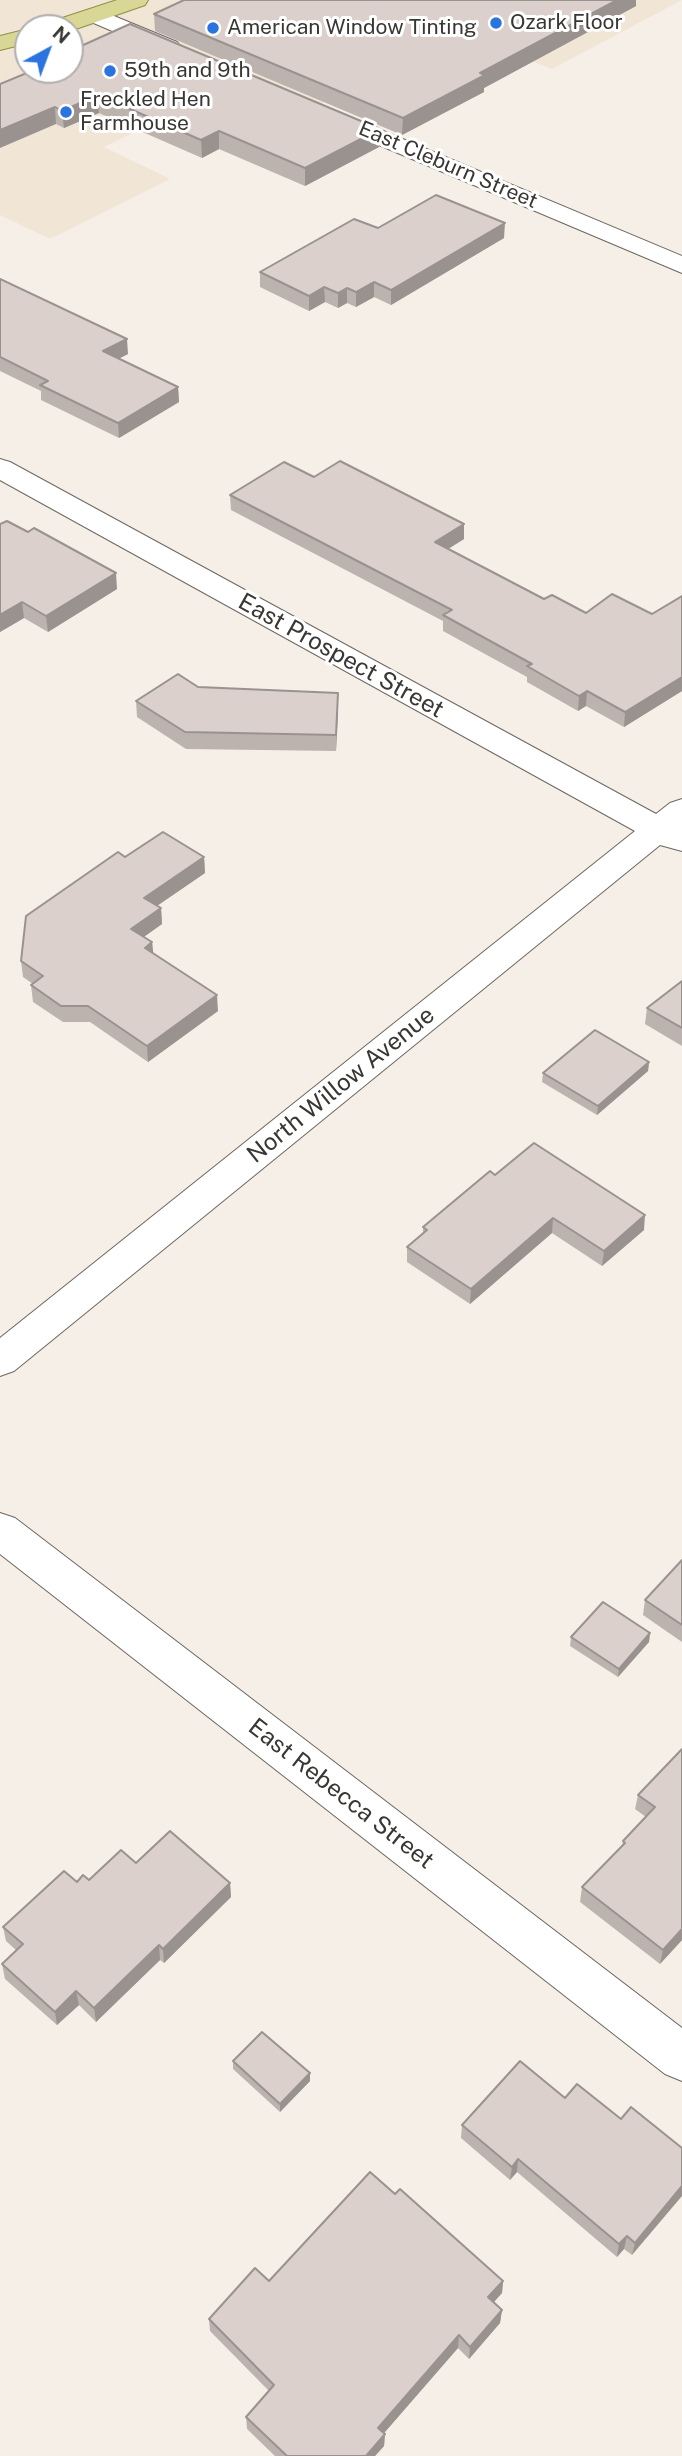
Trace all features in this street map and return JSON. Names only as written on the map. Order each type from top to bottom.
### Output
[{"type":"main road","points":[[84,20],[131,1]]},
{"type":"street","points":[[97,16],[195,58]]},
{"type":"street","name":"East Cleburn Street","points":[[313,108],[682,264]]},
{"type":"street","name":"East Prospect Street","points":[[0,468],[674,828]]},
{"type":"street","name":"North Willow Avenue","points":[[0,1360],[674,828]]},
{"type":"street","name":"East Rebecca Street","points":[[0,1530],[682,2058]]},
{"type":"shaded area","points":[[0,0],[682,0],[552,69],[462,33],[313,108],[244,79],[104,147],[170,179],[50,239],[0,215]]},
{"type":"building","points":[[184,0],[617,0],[480,73],[485,75],[403,118],[154,14]]},
{"type":"building","points":[[130,24],[380,129],[305,168],[219,131],[201,140],[98,95],[62,111],[55,107],[0,130],[0,84],[14,78],[14,84],[84,84],[84,45]]},
{"type":"building","points":[[436,195],[505,223],[391,290],[374,282],[356,292],[347,288],[338,293],[324,287],[309,296],[260,272],[354,219],[378,228]]},
{"type":"building","points":[[0,279],[127,339],[103,351],[178,387],[118,423],[40,385],[48,381],[0,357]]},
{"type":"building","points":[[340,461],[464,524],[435,542],[544,599],[552,595],[586,613],[612,594],[652,614],[682,596],[682,677],[625,712],[587,691],[579,696],[527,666],[532,664],[443,615],[452,610],[230,495],[284,462],[314,477]]},
{"type":"building","points":[[7,521],[28,532],[34,528],[116,573],[46,616],[22,602],[0,615],[0,524]]},
{"type":"building","points":[[178,674],[198,687],[338,693],[336,735],[185,732],[136,701]]},
{"type":"building","points":[[163,832],[204,857],[144,898],[161,908],[131,929],[152,942],[145,948],[217,995],[147,1046],[88,1006],[61,1006],[31,985],[43,976],[21,961],[26,916],[118,852],[125,857]]},
{"type":"building","points":[[682,981],[682,1028],[647,1008]]},
{"type":"building","points":[[595,1030],[649,1062],[598,1106],[543,1073]]},
{"type":"building","points":[[534,1143],[645,1215],[604,1251],[553,1218],[471,1289],[407,1247],[427,1230],[423,1227],[490,1171],[495,1175]]},
{"type":"building","points":[[682,1560],[682,1625],[645,1600]]},
{"type":"building","points":[[603,1602],[650,1633],[619,1669],[571,1637]]},
{"type":"building","points":[[682,1749],[682,1929],[663,1950],[582,1887],[625,1843],[623,1841],[655,1807],[638,1795]]},
{"type":"building","points":[[170,1831],[230,1883],[163,1949],[159,1945],[94,2008],[76,1991],[55,2012],[2,1964],[23,1944],[3,1927],[64,1871],[77,1882],[83,1875],[89,1880],[121,1850],[136,1863]]},
{"type":"building","points":[[262,2032],[310,2073],[280,2104],[233,2061]]},
{"type":"building","points":[[520,2061],[565,2098],[577,2084],[621,2119],[631,2107],[682,2148],[682,2186],[635,2243],[627,2236],[619,2244],[518,2159],[512,2167],[462,2125]]},
{"type":"building","points":[[370,2172],[395,2194],[400,2189],[503,2281],[488,2297],[502,2310],[470,2347],[459,2335],[378,2428],[385,2434],[366,2456],[287,2456],[246,2417],[274,2385],[209,2319],[255,2268],[269,2281]]},
{"type":"place","name":"Ozark Floor","points":[[496,23]]},
{"type":"place","name":"American Window Tinting","points":[[213,28]]},
{"type":"place","name":"59th and 9th","points":[[110,71]]},
{"type":"place","name":"Freckled Hen Farmhouse","points":[[66,112]]}]
